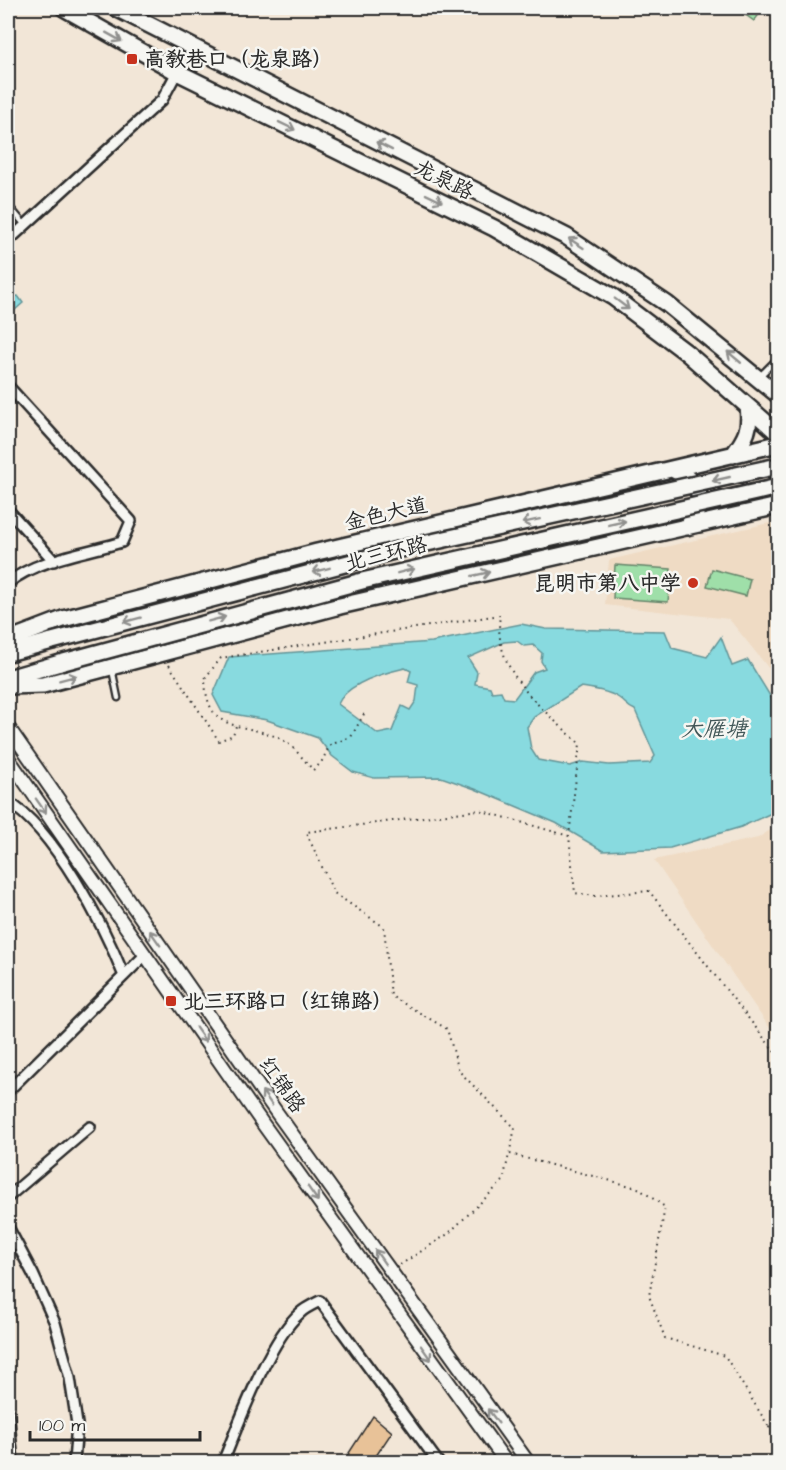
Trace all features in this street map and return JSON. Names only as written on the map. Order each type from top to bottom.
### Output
[{"type":"main road","name":"龙泉路","points":[[64,8],[177,72],[494,228],[613,297],[687,354],[778,433]]},
{"type":"main road","name":"龙泉路","points":[[116,8],[567,237],[667,304],[778,395]]},
{"type":"main road","points":[[733,454],[745,439],[750,423],[748,407]]},
{"type":"main road","name":"金色大道","points":[[8,640],[63,619],[317,552],[778,444]]},
{"type":"main road","name":"北三环路","points":[[8,653],[409,547],[778,466]]},
{"type":"main road","points":[[674,470],[691,478],[700,494],[699,513],[687,527]]},
{"type":"main road","name":"北三环路","points":[[8,686],[30,672],[60,663],[373,579],[778,487]]},
{"type":"main road","points":[[8,686],[43,685],[340,606],[778,506]]},
{"type":"street","points":[[8,241],[162,100],[177,72]]},
{"type":"street","points":[[8,386],[131,521],[122,542],[54,561],[17,575],[8,583]]},
{"type":"street","points":[[8,510],[54,561]]},
{"type":"street","name":"红锦路","points":[[8,727],[390,1271],[528,1462]]},
{"type":"street","name":"红锦路","points":[[8,758],[145,955],[506,1462]]},
{"type":"street","points":[[8,802],[23,811],[60,856],[124,976]]},
{"type":"street","points":[[8,1091],[145,955]]},
{"type":"street","points":[[8,1197],[90,1127]]},
{"type":"street","points":[[8,1227],[56,1323],[77,1424],[74,1462]]},
{"type":"street","points":[[223,1462],[251,1396],[278,1343],[300,1313],[320,1301],[438,1462]]},
{"type":"street","points":[[8,1411],[13,1462]]},
{"type":"lane","points":[[8,205],[25,225]]},
{"type":"lane","points":[[759,378],[778,358]]},
{"type":"lane","points":[[112,667],[118,698]]},
{"type":"path","points":[[364,714],[351,737],[330,745],[321,763],[313,770],[281,739],[227,724],[216,715],[205,700],[205,678],[221,658],[500,615],[503,650],[509,669],[519,684],[547,714],[580,744],[569,836],[575,893],[595,897],[649,891],[778,1056]]},
{"type":"path","points":[[166,662],[219,741],[234,735],[236,726]]},
{"type":"path","points":[[390,1271],[448,1234],[503,1181],[515,1128],[459,1071],[447,1029],[391,996],[384,927],[334,893],[306,832],[479,810],[569,836]]},
{"type":"path","points":[[509,1154],[638,1188],[665,1207],[649,1296],[665,1338],[725,1356],[769,1427],[778,1437]]},
{"type":"path","points":[[769,1427],[778,1419]]},
{"type":"shaded area","name":"昆明市第八中学","points":[[778,521],[778,680],[729,619],[605,605],[609,560]]},
{"type":"shaded area","points":[[778,825],[778,1040],[654,860],[758,838]]},
{"type":"green space","points":[[736,8],[764,8],[754,21]]},
{"type":"green space","points":[[615,565],[671,569],[668,602],[613,598]]},
{"type":"green space","points":[[712,569],[750,579],[746,596],[707,586]]},
{"type":"water","points":[[18,296],[23,303],[8,316],[8,297]]},
{"type":"water","name":"大雁塘","points":[[521,624],[546,629],[665,631],[672,648],[707,657],[721,637],[732,666],[748,660],[778,709],[778,810],[741,827],[670,848],[603,851],[556,823],[441,777],[374,778],[353,772],[332,756],[318,738],[267,720],[222,712],[213,695],[229,657],[432,642]],"holes":[[[517,641],[524,646],[533,645],[542,653],[541,661],[545,668],[534,672],[514,699],[504,698],[501,691],[492,692],[490,687],[475,684],[477,672],[468,658],[504,642]],[[405,668],[411,671],[408,682],[418,685],[416,701],[410,710],[402,706],[392,731],[378,734],[338,704],[349,690],[377,676]],[[581,687],[606,692],[635,710],[655,756],[650,763],[609,765],[583,762],[570,766],[538,760],[531,749],[527,727],[534,717]]]},
{"type":"building","points":[[373,1416],[392,1432],[372,1462],[356,1462],[347,1456]]},
{"type":"place","name":"高教巷口（龙泉路）","points":[[132,59]]},
{"type":"place","name":"昆明市第八中学","points":[[693,583]]},
{"type":"place","name":"北三环路口（红锦路）","points":[[171,1001]]}]
